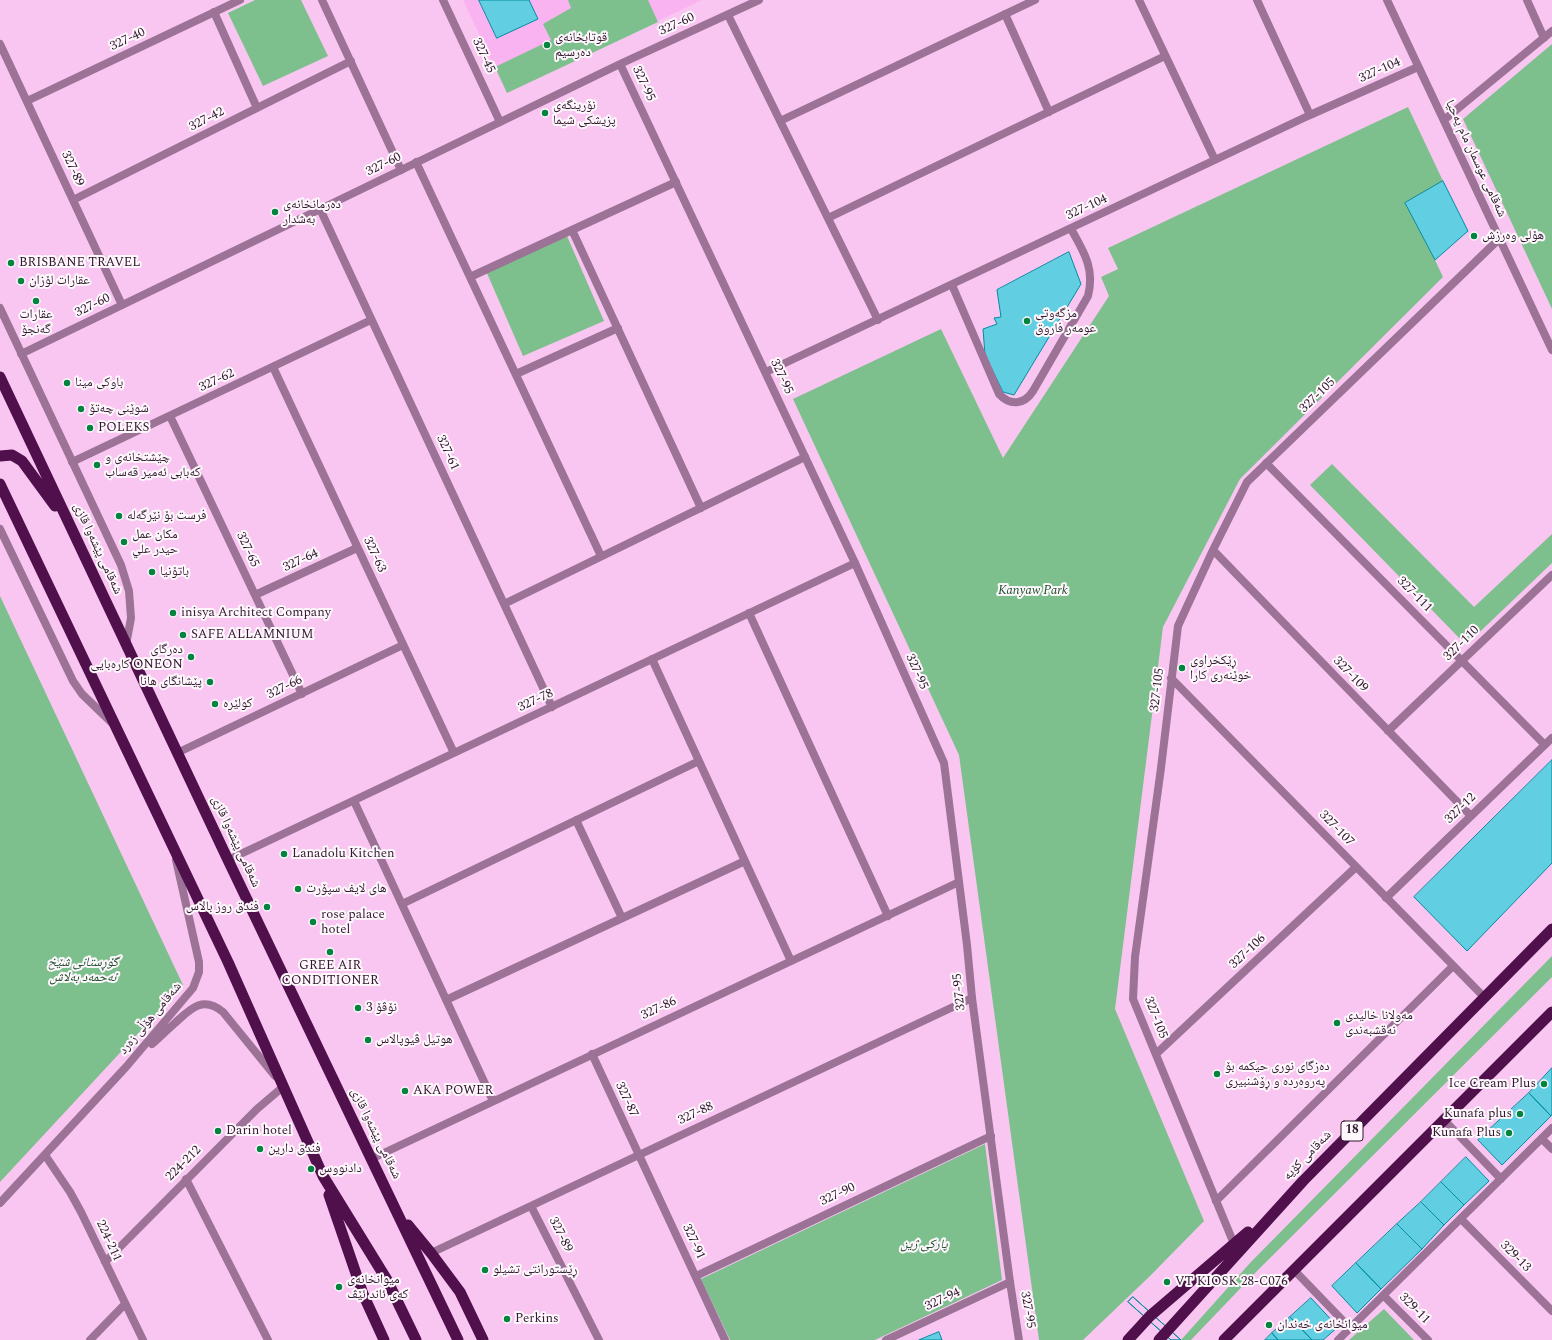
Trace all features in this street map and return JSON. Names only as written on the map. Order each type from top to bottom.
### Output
[{"type":"highway","name":"شەقامی پێشەوا قازی","points":[[0,377],[177,753],[458,1340]]},
{"type":"highway","points":[[0,456],[12,455],[22,461],[71,527]]},
{"type":"highway","points":[[0,484],[228,962],[284,1086],[323,1176],[363,1294],[384,1340]]},
{"type":"highway","name":"شەقامی کۆیە","points":[[1159,1340],[1303,1181],[1552,929]]},
{"type":"highway","points":[[1225,1340],[1552,1012]]},
{"type":"highway","points":[[323,1176],[387,1280],[416,1340]]},
{"type":"highway","points":[[1128,1340],[1150,1316],[1234,1244],[1303,1181]]},
{"type":"highway","points":[[398,1214],[431,1252],[460,1292],[483,1340]]},
{"type":"street","name":"327-40","points":[[27,101],[240,0]]},
{"type":"street","points":[[322,0],[401,170]]},
{"type":"street","name":"327-45","points":[[444,0],[500,122]]},
{"type":"street","name":"327-60","points":[[22,354],[620,64],[759,0]]},
{"type":"street","points":[[780,121],[1035,0]]},
{"type":"street","points":[[1139,0],[1215,160]]},
{"type":"street","points":[[1257,0],[1310,115]]},
{"type":"street","name":"شەقامی عوسمان مام یەحیا","points":[[1387,0],[1552,350]]},
{"type":"street","points":[[1527,0],[1544,38]]},
{"type":"street","points":[[214,12],[257,108]]},
{"type":"street","points":[[1005,14],[1049,112]]},
{"type":"street","points":[[728,15],[878,320]]},
{"type":"street","points":[[1444,120],[1552,32]]},
{"type":"street","name":"327-89","points":[[0,44],[122,305]]},
{"type":"street","points":[[828,218],[1165,56]]},
{"type":"street","name":"327-42","points":[[73,200],[351,62]]},
{"type":"street","name":"327-95","points":[[620,64],[855,563],[944,763],[972,998],[1010,1282],[1020,1340]]},
{"type":"street","name":"327-104","points":[[766,372],[1072,229],[1310,115],[1418,67]]},
{"type":"street","points":[[416,162],[601,556]]},
{"type":"street","points":[[470,277],[676,182]]},
{"type":"street","name":"327-61","points":[[320,209],[552,707]]},
{"type":"street","points":[[952,285],[999,394],[1010,402],[1017,403],[1024,401],[1033,391],[1088,296],[1091,284],[1091,272],[1088,260],[1072,229]]},
{"type":"street","points":[[572,230],[701,508]]},
{"type":"street","name":"327-105","points":[[1234,1244],[1133,999],[1134,964],[1161,768],[1178,626],[1213,550],[1247,482],[1499,239]]},
{"type":"street","points":[[0,308],[121,566],[129,591],[131,618],[126,645]]},
{"type":"street","name":"327-62","points":[[72,462],[372,320]]},
{"type":"street","points":[[516,374],[618,328]]},
{"type":"street","name":"327-63","points":[[272,367],[454,753]]},
{"type":"street","name":"327-65","points":[[170,416],[302,694]]},
{"type":"street","points":[[504,604],[805,457]]},
{"type":"street","name":"327-111","points":[[1266,463],[1545,744]]},
{"type":"street","points":[[0,529],[73,682],[82,694],[115,726]]},
{"type":"street","name":"327-64","points":[[255,595],[358,548]]},
{"type":"street","name":"327-109","points":[[1213,550],[1471,816]]},
{"type":"street","name":"327-78","points":[[228,860],[855,563]]},
{"type":"street","name":"327-110","points":[[1388,731],[1552,575]]},
{"type":"street","points":[[749,613],[888,916]]},
{"type":"street","name":"327-66","points":[[177,753],[403,645]]},
{"type":"street","points":[[652,659],[791,961]]},
{"type":"street","name":"327-107","points":[[1171,678],[1485,998]]},
{"type":"street","name":"327-12","points":[[1386,898],[1552,738]]},
{"type":"street","points":[[402,904],[699,761]]},
{"type":"street","points":[[354,801],[493,1101]]},
{"type":"street","points":[[576,820],[622,918]]},
{"type":"street","name":"شەقامی هۆڵی زەرد","points":[[0,1203],[126,1067],[189,994],[196,981],[199,972],[198,953],[172,845]]},
{"type":"street","points":[[446,1000],[745,861]]},
{"type":"street","name":"327-106","points":[[1156,1054],[1356,867]]},
{"type":"street","name":"327-86","points":[[371,1159],[959,882]]},
{"type":"street","points":[[1216,1201],[1454,966]]},
{"type":"street","name":"327-88","points":[[431,1252],[972,998]]},
{"type":"street","name":"شەقامی هۆڵی زەرد","points":[[126,1067],[190,1009],[203,1004],[214,1006],[223,1012],[284,1086]]},
{"type":"street","name":"327-87","points":[[592,1054],[639,1155]]},
{"type":"street","name":"224-212","points":[[105,1262],[257,1109],[284,1086]]},
{"type":"street","points":[[1444,1120],[1501,1179]]},
{"type":"street","points":[[1338,1340],[1552,1128]]},
{"type":"street","name":"327-90","points":[[696,1276],[991,1136]]},
{"type":"street","points":[[1542,1139],[1552,1149]]},
{"type":"street","name":"224-211","points":[[46,1155],[70,1192],[143,1340]]},
{"type":"street","name":"327-91","points":[[639,1155],[725,1340]]},
{"type":"street","points":[[186,1179],[268,1340]]},
{"type":"street","name":"327-89","points":[[531,1206],[599,1340]]},
{"type":"street","name":"329-13","points":[[1461,1219],[1552,1311]]},
{"type":"street","points":[[1294,1270],[1350,1328]]},
{"type":"street","name":"327-94","points":[[886,1340],[1010,1282]]},
{"type":"street","name":"329-11","points":[[1384,1296],[1428,1340]]},
{"type":"street","points":[[90,1340],[125,1304]]},
{"type":"shaded area","name":"قوتابخانەی دەرسیم","points":[[463,0],[702,0],[507,93]]},
{"type":"green space","points":[[255,0],[301,0],[328,56],[263,86],[228,13]]},
{"type":"green space","points":[[568,0],[648,0],[658,22],[507,93],[495,67],[551,40],[543,24],[571,8]]},
{"type":"green space","points":[[1552,44],[1552,309],[1463,119]]},
{"type":"green space","name":"Kanyaw Park","points":[[1408,107],[1443,181],[1405,203],[1443,277],[1240,479],[1163,627],[1115,1009],[1204,1221],[1150,1276],[1083,1340],[1039,1340],[959,755],[793,399],[941,329],[1003,458],[1109,296],[1101,277],[1118,269],[1108,248]]},
{"type":"green space","points":[[567,236],[604,321],[523,356],[486,271]]},
{"type":"green space","points":[[1332,464],[1474,607],[1552,534],[1552,563],[1466,645],[1310,485]]},
{"type":"green space","name":"گۆڕستانی شێخ ئەحمەد بەلاش","points":[[0,596],[183,985],[0,1182]]},
{"type":"green space","points":[[1552,956],[1552,977],[1258,1270],[1191,1340],[1181,1340],[1250,1263]]},
{"type":"green space","name":"پارکی ژین","points":[[985,1144],[1002,1280],[875,1340],[730,1340],[701,1279]]},
{"type":"green space","points":[[1384,1309],[1414,1340],[1349,1340]]},
{"type":"building","points":[[479,0],[529,0],[538,19],[497,38]]},
{"type":"building","points":[[1443,181],[1468,231],[1435,260],[1405,203]]},
{"type":"building","name":"مزگەوتی عومەر فاروق","points":[[1069,252],[1081,284],[1014,395],[1003,392],[985,355],[983,329],[997,324],[994,318],[1001,317],[997,290]]},
{"type":"building","points":[[1552,760],[1552,863],[1467,951],[1414,897]]},
{"type":"building","name":"Ice Cream Plus","points":[[1552,1068],[1552,1114],[1551,1116],[1529,1093]]},
{"type":"building","points":[[1529,1093],[1551,1116],[1502,1165],[1478,1140]]},
{"type":"building","points":[[1466,1157],[1489,1181],[1464,1205],[1441,1182]]},
{"type":"building","points":[[1441,1182],[1464,1205],[1444,1225],[1421,1202]]},
{"type":"building","points":[[1421,1202],[1444,1225],[1422,1249],[1397,1224]]},
{"type":"building","points":[[1397,1224],[1422,1249],[1381,1289],[1356,1263]]},
{"type":"building","points":[[1356,1263],[1381,1289],[1357,1313],[1332,1286]]},
{"type":"building","points":[[1133,1297],[1181,1340],[1171,1340],[1128,1302]]},
{"type":"building","points":[[1133,1297],[1181,1340],[1171,1340],[1128,1302]]},
{"type":"building","points":[[1311,1298],[1338,1327],[1323,1340],[1312,1340],[1290,1317]]},
{"type":"building","points":[[1290,1317],[1312,1340],[1278,1340],[1272,1333]]},
{"type":"building","points":[[939,1332],[942,1340],[919,1340]]},
{"type":"building","points":[[1272,1333],[1278,1340],[1265,1340]]},
{"type":"place","name":"قوتابخانەی دەرسیم","points":[[547,45]]},
{"type":"place","name":"نۆرینگەی پزیشکی شیما","points":[[545,113]]},
{"type":"place","name":"دەرمانخانەی بەشدار","points":[[275,212]]},
{"type":"place","name":"هۆلی وەرزش","points":[[1474,236]]},
{"type":"place","name":"BRISBANE TRAVEL","points":[[11,263]]},
{"type":"place","name":"عقارات لۆزان","points":[[21,281]]},
{"type":"place","name":"عقارات گەنجۆ","points":[[36,301]]},
{"type":"place","name":"مزگەوتی عومەر فاروق","points":[[1027,321]]},
{"type":"place","name":"باوکی مینا","points":[[67,383]]},
{"type":"place","name":"شوێنی چەتۆ","points":[[81,409]]},
{"type":"place","name":"POLEKS","points":[[90,428]]},
{"type":"place","name":"چێشتخانەی و کەبابی ئەمیر قەساب","points":[[97,465]]},
{"type":"place","name":"فرست بۆ نێرگەلە","points":[[119,516]]},
{"type":"place","name":"مكان عمل حيدر علي","points":[[124,542]]},
{"type":"place","name":"باتۆنیا","points":[[152,572]]},
{"type":"place","name":"inisya Architect Company","points":[[173,613]]},
{"type":"place","name":"SAFE ALLAMNIUM","points":[[183,635]]},
{"type":"place","name":"دەرگای کارەبایی ONEON","points":[[191,657]]},
{"type":"place","name":"ڕێكخراوی خوێنەری كارا","points":[[1182,668]]},
{"type":"place","name":"پێشانگای هانا","points":[[210,682]]},
{"type":"place","name":"کولێرە","points":[[215,704]]},
{"type":"place","name":"Lanadolu Kitchen","points":[[284,854]]},
{"type":"place","name":"های لایف سپۆرت","points":[[298,889]]},
{"type":"place","name":"فندق روز بالاس","points":[[267,907]]},
{"type":"place","name":"rose palace hotel","points":[[313,922]]},
{"type":"place","name":"GREE AIR CONDITIONER","points":[[330,952]]},
{"type":"place","name":"نۆڤۆ 3","points":[[358,1008]]},
{"type":"place","name":"مەولانا خالیدی نەقشبەندی","points":[[1337,1023]]},
{"type":"place","name":"هوتیل ڤیوپالاس","points":[[368,1040]]},
{"type":"place","name":"دەزگای نوری حیکمە بۆ پەروەردە و ڕۆشنبیری","points":[[1217,1074]]},
{"type":"place","name":"Ice Cream Plus","points":[[1544,1084]]},
{"type":"place","name":"AKA POWER","points":[[405,1091]]},
{"type":"place","name":"Kunafa plus","points":[[1520,1114]]},
{"type":"place","name":"Darin hotel","points":[[218,1131]]},
{"type":"place","name":"Kunafa Plus","points":[[1509,1133]]},
{"type":"place","name":"فندق دارين","points":[[260,1149]]},
{"type":"place","name":"دادنووس","points":[[311,1169]]},
{"type":"place","name":"ڕێستورانتی تشیلو","points":[[485,1270]]},
{"type":"place","name":"VT KIOSK 28-C076","points":[[1167,1282]]},
{"type":"place","name":"میوانخانەی کەی ئاند ئێڤ","points":[[339,1287]]},
{"type":"place","name":"Perkins","points":[[507,1319]]},
{"type":"place","name":"میوانخانەی خەندان","points":[[1269,1325]]}]
